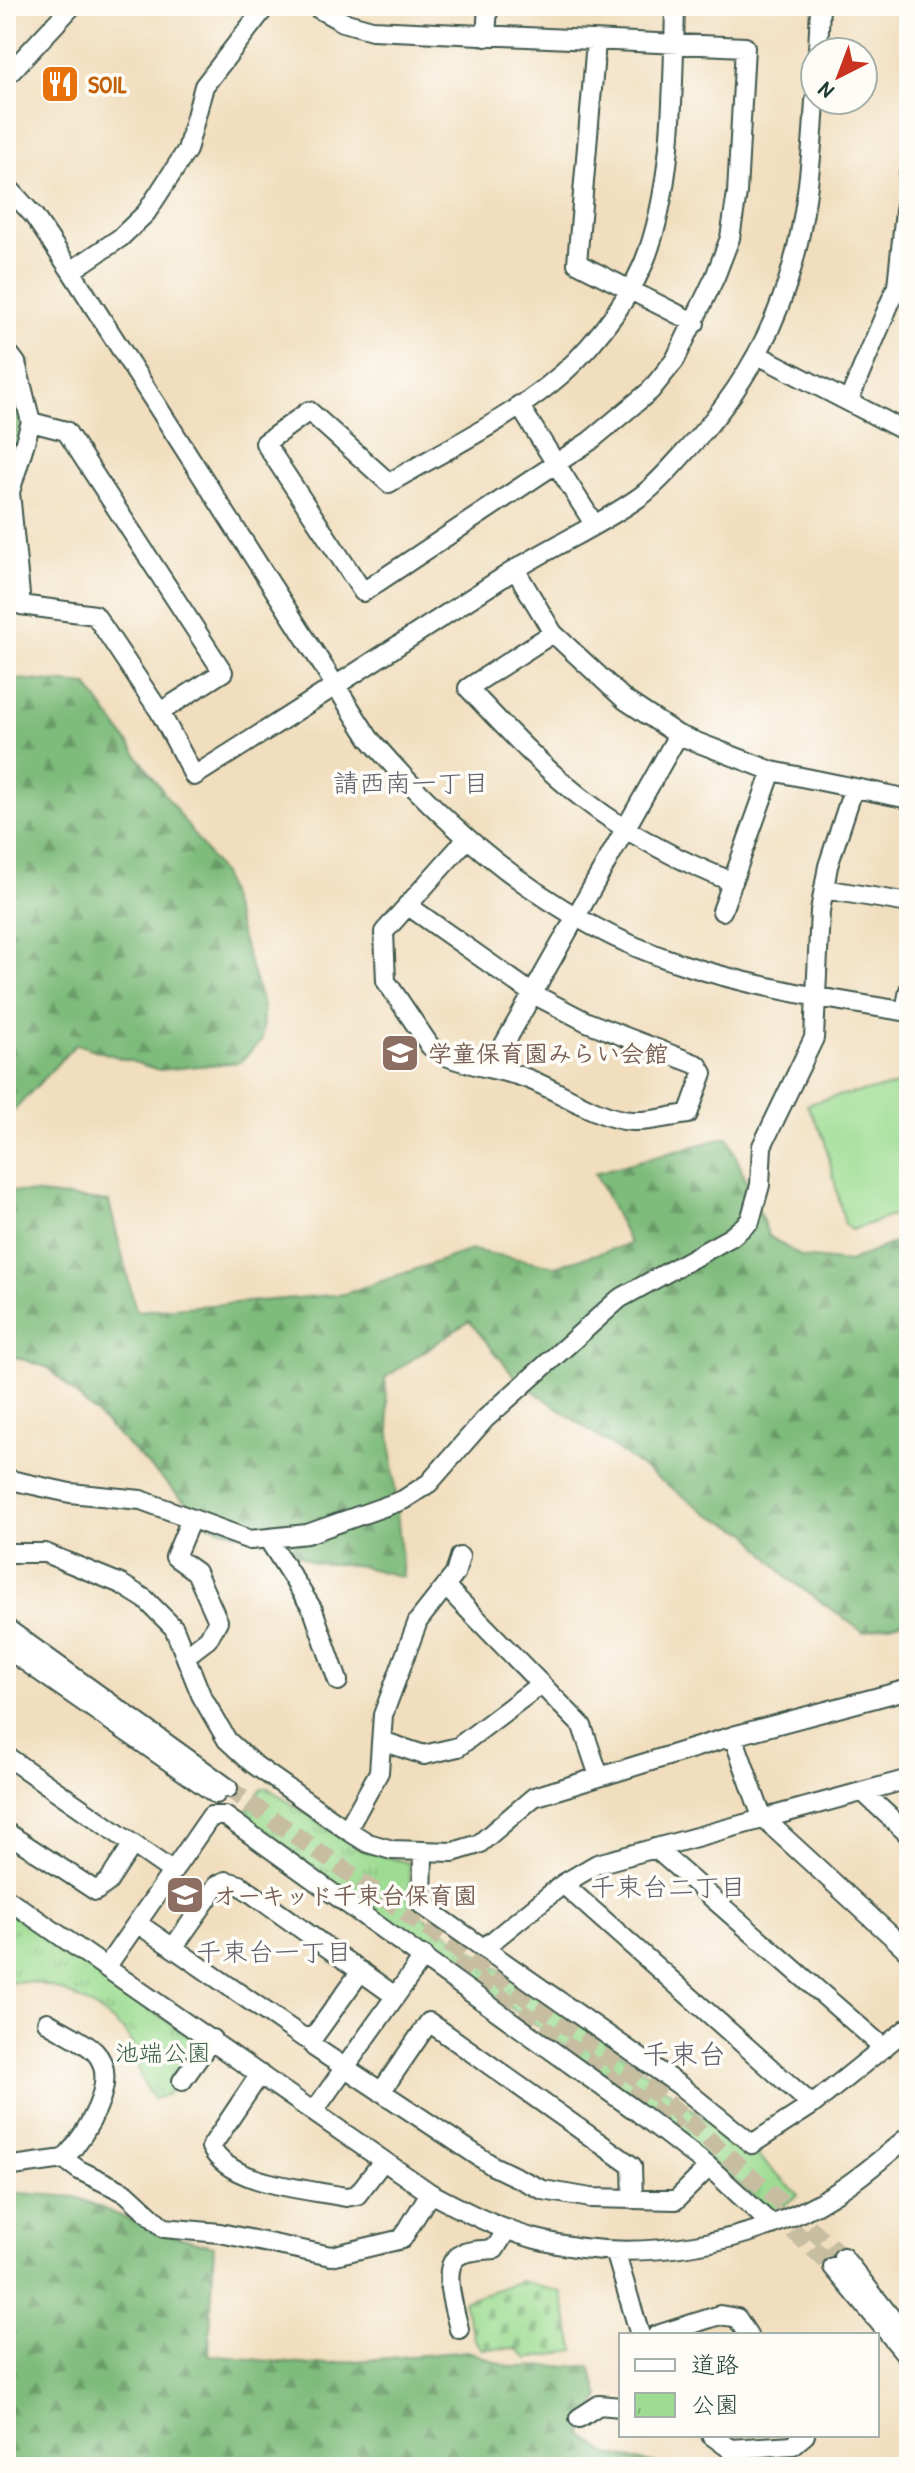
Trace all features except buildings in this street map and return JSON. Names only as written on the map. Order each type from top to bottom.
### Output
[{"type":"street","points":[[6,77],[72,6]]},
{"type":"street","points":[[71,271],[120,238],[146,213],[187,150],[204,86],[266,6]]},
{"type":"street","points":[[314,6],[343,22],[372,30],[674,46],[745,47],[737,193],[730,238],[695,323],[675,360],[650,391],[557,464],[363,592],[265,443],[309,411],[389,483],[550,384],[602,332],[643,265],[665,179],[674,46],[675,6]]},
{"type":"street","points":[[486,37],[488,6]]},
{"type":"street","points":[[819,36],[820,6]]},
{"type":"street","points":[[596,42],[577,263],[695,323]]},
{"type":"street","points":[[6,350],[16,363],[31,422],[10,492],[21,605],[95,615],[160,712],[194,776],[515,569],[642,495],[681,456],[741,385],[758,355],[792,274],[806,218],[814,116]]},
{"type":"street","points":[[849,400],[903,287],[909,174]]},
{"type":"street","points":[[6,185],[34,216],[71,271],[369,738],[408,783],[467,839],[502,869],[576,916],[678,963],[816,997],[907,1012],[909,990]]},
{"type":"street","points":[[758,355],[909,433]]},
{"type":"street","points":[[519,405],[594,524]]},
{"type":"street","points":[[31,422],[66,431],[223,672],[160,712]]},
{"type":"street","points":[[515,569],[553,633],[625,700],[678,735],[772,771],[909,799]]},
{"type":"street","points":[[553,633],[468,688],[530,755],[624,831],[676,859],[733,882]]},
{"type":"street","points":[[492,1066],[678,735]]},
{"type":"street","points":[[722,911],[772,771]]},
{"type":"street","points":[[6,1479],[70,1493],[141,1500],[239,1538],[268,1539],[307,1534],[394,1504],[418,1492],[485,1419],[619,1299],[731,1237],[750,1221],[760,1185],[762,1146],[814,1038],[824,889],[853,790]]},
{"type":"street","points":[[407,905],[533,994],[587,1022],[698,1065],[703,1073],[688,1114],[632,1121],[492,1066],[438,1055],[386,981],[384,932],[407,905],[467,839]]},
{"type":"street","points":[[824,889],[909,903]]},
{"type":"street","points":[[187,1655],[208,1639],[218,1621],[196,1572],[175,1557],[191,1519]]},
{"type":"street","points":[[268,1539],[313,1610],[338,1681]]},
{"type":"street","points":[[6,1553],[45,1553],[133,1590],[174,1628],[201,1695],[227,1740],[252,1763],[347,1830],[368,1843],[392,1850],[453,1852],[479,1844],[534,1797],[733,1736],[909,1689]]},
{"type":"street","points":[[347,1830],[376,1783],[383,1715],[418,1621],[455,1574],[460,1557]]},
{"type":"street","points":[[446,1587],[582,1726],[599,1776]]},
{"type":"street","points":[[6,1628],[225,1793],[6,1648]]},
{"type":"street","points":[[382,1741],[424,1755],[458,1747],[541,1684]]},
{"type":"street","points":[[733,1736],[762,1817],[909,1952]]},
{"type":"street","points":[[6,1756],[173,1872]]},
{"type":"street","points":[[484,1948],[563,1884],[597,1864],[909,1779]]},
{"type":"street","points":[[863,1792],[909,1835]]},
{"type":"street","points":[[107,1966],[211,1816],[225,1816],[424,1956],[709,2167],[772,2225]]},
{"type":"street","points":[[6,1832],[96,1891],[108,1882],[133,1844]]},
{"type":"street","points":[[655,1848],[884,2048]]},
{"type":"street","points":[[423,1853],[422,1905],[679,2085],[752,2144],[812,2105],[909,2027]]},
{"type":"street","points":[[173,1948],[217,1885],[226,1881],[240,1885],[395,1996]]},
{"type":"street","points":[[563,1884],[812,2105]]},
{"type":"street","points":[[6,1898],[430,2193],[537,2240],[615,2251],[695,2243],[772,2225],[837,2193],[909,2136]]},
{"type":"street","points":[[137,1923],[304,2038],[310,2038]]},
{"type":"street","points":[[314,2111],[424,1956]]},
{"type":"street","points":[[310,2038],[361,1971]]},
{"type":"street","points":[[6,2167],[64,2159],[84,2137],[100,2103],[103,2071],[96,2053],[47,2022]]},
{"type":"street","points":[[381,2092],[429,2022],[632,2166],[633,2199]]},
{"type":"street","points":[[310,2038],[314,2047],[493,2166],[543,2190],[676,2200],[709,2167]]},
{"type":"street","points":[[182,2081],[212,2039]]},
{"type":"street","points":[[260,2074],[211,2147],[215,2156],[238,2175],[346,2197],[357,2195],[383,2161]]},
{"type":"street","points":[[64,2159],[79,2170],[126,2193],[164,2228],[220,2233],[331,2256],[402,2239],[430,2193]]},
{"type":"street","points":[[459,2329],[451,2292],[453,2262],[460,2254],[495,2249],[507,2229]]},
{"type":"street","points":[[615,2251],[639,2333]]},
{"type":"street","points":[[909,2340],[838,2262],[909,2358]]},
{"type":"street","points":[[663,2333],[720,2315],[737,2318],[747,2333]]},
{"type":"street","points":[[579,2418],[599,2405],[619,2407]]},
{"type":"street","points":[[714,2437],[730,2449],[793,2445],[803,2437]]},
{"type":"green space","points":[[6,354],[29,361],[6,538]]},
{"type":"green space","points":[[6,678],[87,685],[222,874],[263,1007],[262,1040],[240,1062],[159,1070],[76,1044],[6,1119]]},
{"type":"green space","points":[[909,1082],[909,1210],[851,1230],[845,1225],[824,1138],[807,1105]]},
{"type":"green space","points":[[728,1137],[769,1236],[802,1257],[849,1262],[909,1236],[909,1620],[863,1632],[786,1577],[748,1533],[707,1513],[518,1380],[469,1321],[385,1378],[403,1577],[355,1565],[314,1563],[281,1546],[209,1525],[49,1368],[6,1354],[6,1190],[109,1202],[136,1311],[344,1294],[471,1250],[555,1266],[630,1244],[595,1173]]},
{"type":"green space","points":[[262,1788],[268,1788],[359,1849],[409,1863],[411,1908],[608,2043],[745,2151],[755,2153],[798,2195],[777,2210],[769,2208],[578,2055],[244,1821],[243,1816]]},
{"type":"green space","name":"池端公園","points":[[6,1909],[198,2042],[199,2049],[168,2094],[154,2099],[141,2079],[131,2041],[105,2015],[56,1989],[23,1982],[8,1983]]},
{"type":"green space","points":[[6,2192],[76,2197],[161,2233],[214,2246],[209,2355],[310,2365],[468,2351],[509,2367],[590,2366],[600,2397],[582,2435],[608,2454],[656,2464],[656,2467],[6,2467]]},
{"type":"green space","points":[[520,2281],[561,2292],[575,2351],[528,2359],[516,2348],[482,2349],[474,2338],[463,2301]]},
{"type":"tunnel","points":[[228,1788],[585,2039],[657,2094],[843,2257]]},
{"type":"tunnel","points":[[455,1963],[679,2129]]},
{"type":"tunnel","points":[[773,2212],[833,2267]]},
{"type":"place","name":"SOIL","points":[[60,84]]},
{"type":"place","name":"学童保育園みらい会館","points":[[400,1053]]},
{"type":"place","name":"オーキッド千束台保育園","points":[[185,1895]]},
{"type":"district","name":"請西南一丁目","points":[[411,782]]},
{"type":"district","name":"千束台二丁目","points":[[668,1886]]},
{"type":"district","name":"千束台一丁目","points":[[274,1951]]},
{"type":"district","name":"千束台","points":[[684,2054]]}]
